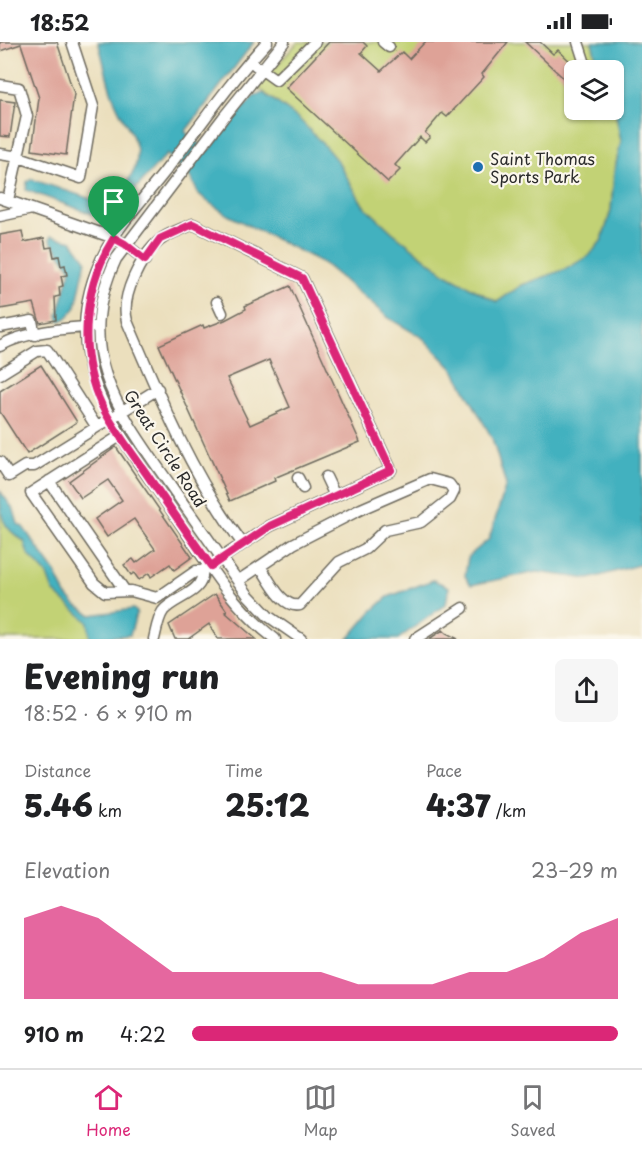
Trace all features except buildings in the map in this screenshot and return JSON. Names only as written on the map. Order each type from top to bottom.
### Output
[{"type":"street","points":[[0,154],[19,157],[81,178],[93,106],[72,42]]},
{"type":"street","name":"Great Circle Road","points":[[267,42],[114,238],[95,278],[89,298],[87,327],[88,360],[101,404],[109,418],[207,569],[243,611],[275,639]]},
{"type":"street","name":"Great Circle Road","points":[[285,42],[260,70],[125,244],[108,276],[100,327],[102,364],[120,411],[238,581],[268,616],[301,639]]},
{"type":"street","points":[[250,61],[272,79],[278,79],[315,42]]},
{"type":"street","points":[[578,42],[584,60]]},
{"type":"street","points":[[0,85],[20,88],[26,106],[26,127],[19,157],[4,199],[114,238],[145,260]]},
{"type":"street","points":[[0,216],[34,209]]},
{"type":"street","points":[[243,544],[225,520],[203,482],[125,316],[131,287],[145,260],[160,239],[197,225],[302,278],[316,290]]},
{"type":"street","points":[[120,436],[102,445],[32,493],[100,590],[125,591],[157,598],[196,572],[207,569],[270,526],[391,470],[302,278]]},
{"type":"street","points":[[0,327],[32,321],[34,335]]},
{"type":"street","points":[[0,346],[9,341],[34,335],[100,327]]},
{"type":"street","points":[[0,374],[37,351],[47,350],[96,426]]},
{"type":"street","points":[[0,462],[9,476],[25,466],[34,466],[158,389]]},
{"type":"street","points":[[326,477],[335,496]]},
{"type":"street","points":[[238,581],[260,566],[324,527],[430,479],[449,483],[453,491],[450,500],[421,522],[385,530],[364,549],[339,562],[300,604],[293,606],[286,602],[260,566]]},
{"type":"street","points":[[49,481],[125,591]]},
{"type":"street","points":[[154,639],[163,611],[198,586],[207,569]]},
{"type":"street","points":[[172,588],[180,600]]},
{"type":"street","points":[[157,598],[163,611]]},
{"type":"street","points":[[415,639],[463,608]]},
{"type":"green space","name":"Saint Thomas Sports Park","points":[[298,42],[592,42],[596,60],[564,60],[564,120],[617,120],[621,141],[614,173],[611,211],[602,240],[589,256],[566,270],[522,285],[497,302],[444,273],[392,232],[363,205],[338,162],[299,119],[257,87]]},
{"type":"green space","points":[[0,500],[59,592],[94,623],[105,639],[0,639]]},
{"type":"water","points":[[98,42],[254,42],[185,132],[208,151],[253,97],[264,93],[299,119],[323,144],[338,162],[363,205],[392,232],[444,273],[497,302],[522,285],[566,269],[589,256],[602,240],[611,211],[614,173],[621,141],[617,120],[624,120],[624,60],[596,60],[592,42],[642,42],[642,564],[589,579],[537,572],[471,585],[465,576],[468,557],[489,539],[506,485],[492,438],[454,370],[423,338],[390,319],[323,263],[228,215],[207,201],[198,193],[191,178],[167,154],[110,217],[92,214],[26,190],[27,182],[31,179],[106,204],[117,196],[133,172],[137,161],[137,150],[109,82]]},
{"type":"water","points":[[51,236],[72,241],[86,260],[76,307],[67,318],[60,321],[58,315],[71,269],[50,240]]},
{"type":"water","points":[[0,491],[14,510],[18,524],[23,527],[55,572],[66,595],[91,615],[133,609],[137,612],[130,635],[90,639],[88,622],[53,591],[47,575],[28,554],[24,541],[6,526],[3,520]]},
{"type":"water","points":[[433,580],[449,587],[446,604],[398,639],[348,639],[371,612],[388,597]]},
{"type":"place","name":"Saint Thomas Sports Park","points":[[478,167]]},
{"type":"route","points":[[193,224],[284,272],[302,278],[391,470],[270,526],[211,566],[120,436],[101,404],[94,383],[88,360],[87,344],[89,298],[100,264],[114,238],[145,260],[160,239],[193,224]]}]
